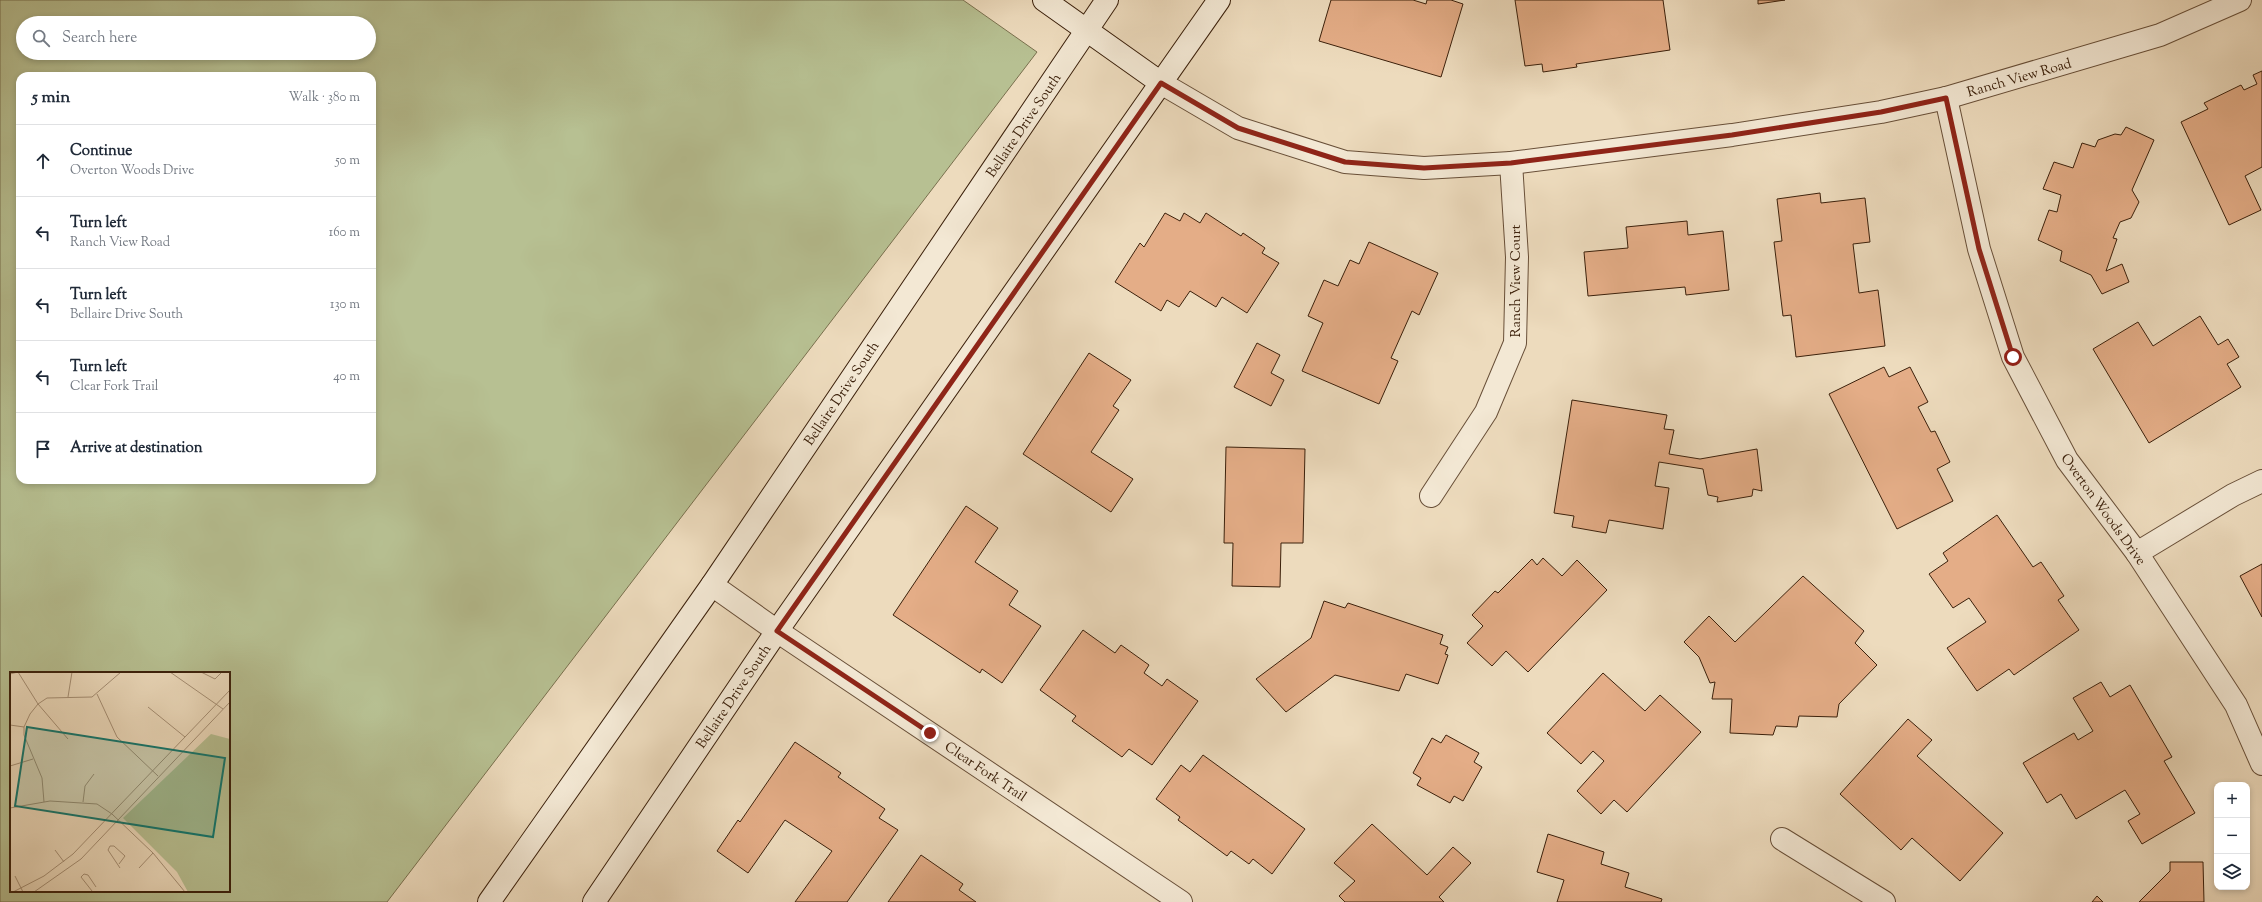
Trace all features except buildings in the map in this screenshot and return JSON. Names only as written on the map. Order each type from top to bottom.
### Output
[{"type":"street","name":"Ranch View Road","points":[[1044,0],[1161,83],[1238,128],[1345,162],[1424,168],[1511,163],[1732,135],[1881,112],[1946,98],[2160,36],[2240,0]]},
{"type":"street","name":"Bellaire Drive South","points":[[489,902],[712,585],[1107,0]]},
{"type":"street","name":"Bellaire Drive South","points":[[594,902],[777,631],[1219,0]]},
{"type":"street","name":"Overton Woods Drive","points":[[1946,98],[1979,249],[2013,357],[2066,460],[2137,553],[2236,705],[2262,764]]},
{"type":"street","name":"Ranch View Court","points":[[1431,496],[1486,412],[1515,344],[1517,257],[1511,163]]},
{"type":"street","points":[[2137,553],[2233,495],[2262,481]]},
{"type":"street","name":"Clear Fork Trail","points":[[712,585],[777,631],[1181,902]]},
{"type":"street","points":[[1782,839],[1884,902]]},
{"type":"green space","points":[[0,0],[963,0],[1037,52],[387,902],[0,902]]},
{"type":"route","points":[[930,733],[777,631],[1161,83],[1238,128],[1345,162],[1424,168],[1511,163],[1732,135],[1881,112],[1946,98],[1979,249],[2013,357]]}]
